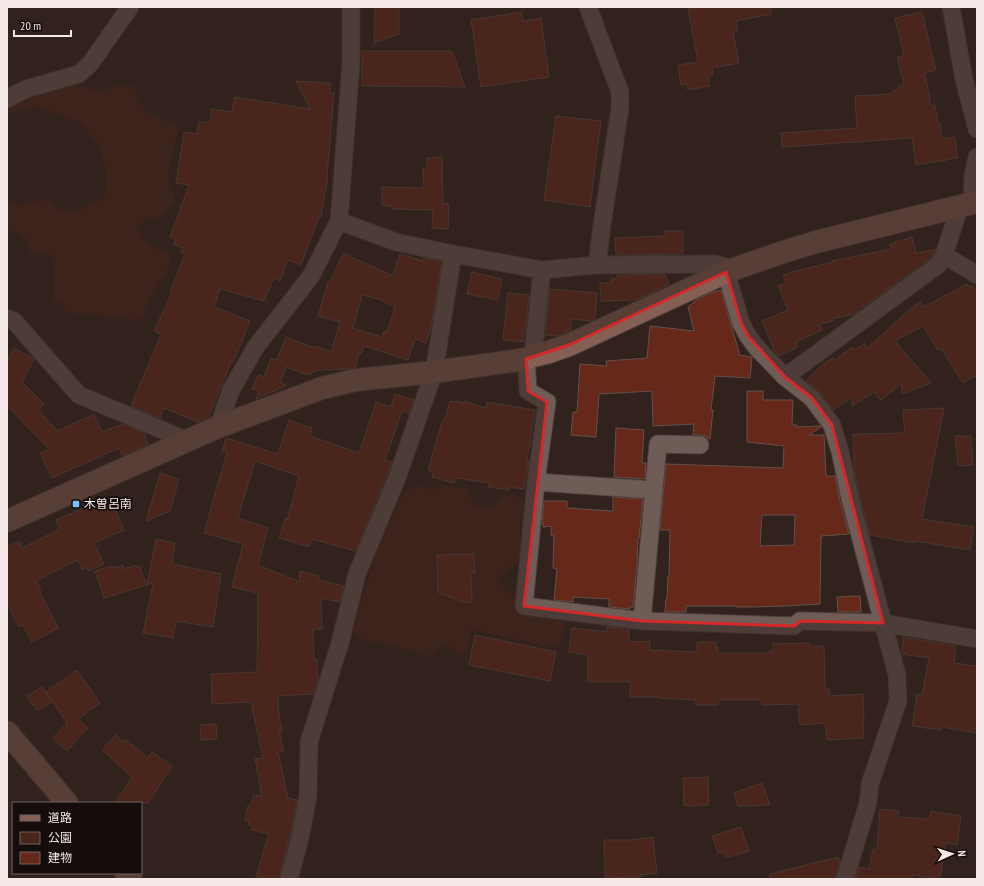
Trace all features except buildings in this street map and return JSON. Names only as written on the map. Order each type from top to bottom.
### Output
[{"type":"street","points":[[7,99],[26,89],[78,74],[90,64],[130,7]]},
{"type":"street","points":[[218,427],[231,390],[255,348],[311,276],[339,221],[352,63],[351,7]]},
{"type":"street","points":[[588,7],[620,92],[620,108],[596,265]]},
{"type":"street","points":[[951,7],[964,79],[977,129]]},
{"type":"street","points":[[785,377],[938,265],[970,204],[973,175],[977,157]]},
{"type":"street","points":[[7,522],[186,440],[322,388],[356,380],[434,372],[529,357],[549,352],[569,345],[731,271],[780,253],[816,242],[970,204]]},
{"type":"street","points":[[339,221],[396,242],[452,254],[542,270],[596,265],[715,264],[731,271]]},
{"type":"street","points":[[288,879],[300,838],[308,796],[309,742],[340,643],[357,574],[397,478],[434,372],[452,254]]},
{"type":"street","points":[[944,255],[977,275]]},
{"type":"street","points":[[542,270],[529,357],[528,391],[547,402],[536,482],[524,606],[642,621],[794,626],[800,621],[883,623],[977,639]]},
{"type":"street","points":[[731,271],[741,323],[744,330],[756,348],[785,377],[812,398],[832,425],[840,451],[850,498],[897,675],[898,701],[870,784],[868,802],[845,879]]},
{"type":"street","points":[[7,318],[14,321],[79,395],[186,440]]},
{"type":"street","points":[[642,621],[658,444],[700,445]]},
{"type":"street","points":[[536,482],[654,490]]},
{"type":"street","points":[[7,732],[66,802]]},
{"type":"highlighted area","points":[[726,272],[741,323],[748,336],[785,377],[812,398],[832,425],[883,623],[800,621],[794,626],[642,621],[524,606],[547,402],[528,391],[526,359],[569,345]]},
{"type":"green space","points":[[72,84],[100,91],[117,86],[134,86],[142,106],[150,113],[179,127],[168,178],[175,201],[164,215],[144,221],[137,227],[146,242],[171,255],[169,269],[160,282],[142,319],[122,319],[66,312],[63,304],[54,300],[53,290],[55,258],[43,253],[31,253],[23,237],[7,230],[7,203],[22,205],[47,199],[58,210],[75,211],[104,198],[107,177],[100,148],[81,123],[38,107],[7,114],[7,92]]},
{"type":"green space","points":[[419,485],[431,489],[443,485],[458,488],[467,487],[475,506],[493,506],[510,493],[526,502],[525,558],[499,576],[500,584],[512,595],[524,612],[565,617],[566,624],[562,642],[555,647],[472,630],[468,647],[463,656],[444,644],[432,657],[397,647],[362,640],[352,631],[377,549],[385,531],[405,492]]},
{"type":"place","name":"木曽呂南","points":[[76,504]]}]
